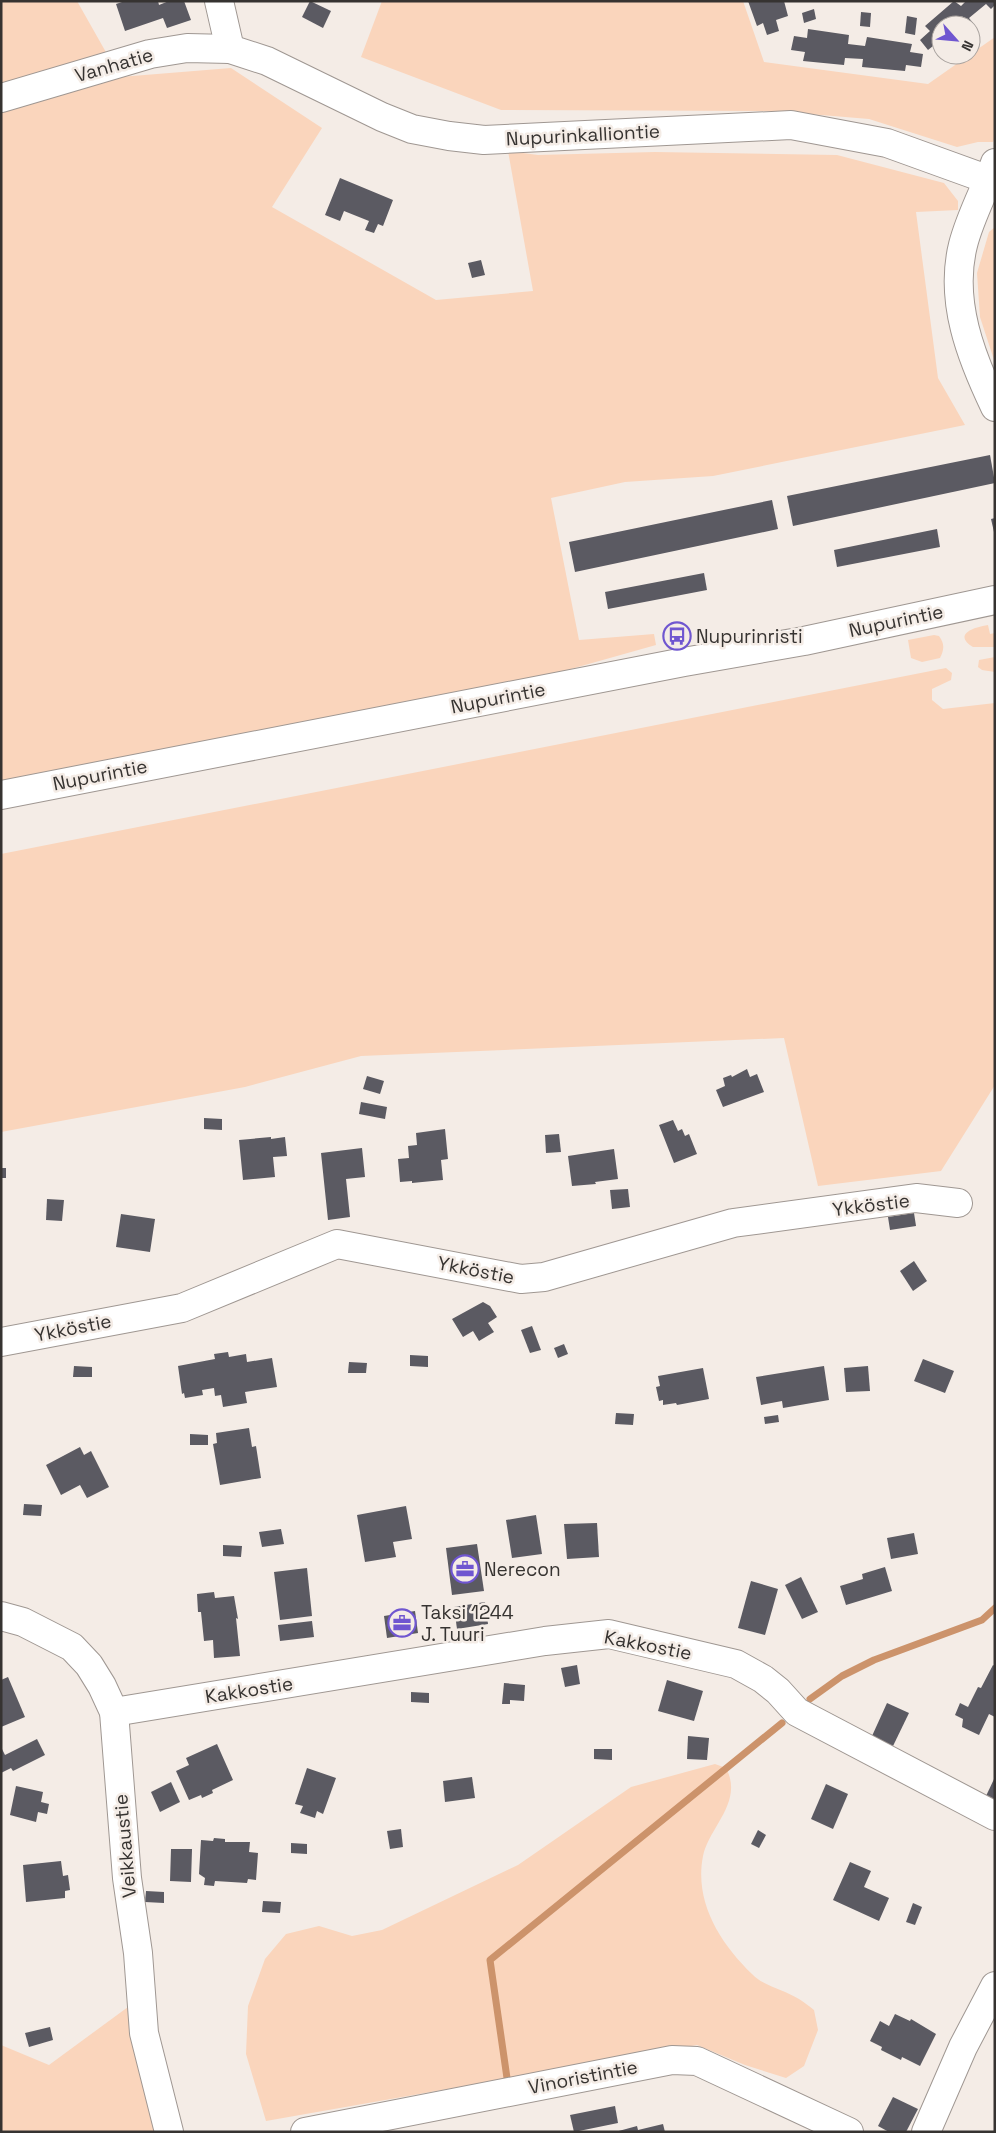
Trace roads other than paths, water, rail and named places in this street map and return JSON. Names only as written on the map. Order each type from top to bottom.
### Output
[{"type":"street","points":[[219,1],[230,48]]},
{"type":"street","name":"Vanhatie","points":[[1,98],[150,54],[187,48],[230,48]]},
{"type":"street","name":"Nupurinkalliontie","points":[[230,48],[266,61],[382,117],[412,129],[449,136],[484,140],[791,125],[887,143],[993,175]]},
{"type":"street","points":[[993,175],[963,244],[957,273],[961,315],[971,353],[995,407]]},
{"type":"street","name":"Nupurintie","points":[[1,795],[804,641],[995,600]]},
{"type":"street","name":"Ykköstie","points":[[1,1342],[182,1308],[337,1244],[522,1280],[544,1277],[733,1223],[916,1198],[958,1203]]},
{"type":"street","name":"Veikkaustie","points":[[1,1616],[23,1622],[72,1647],[89,1665],[102,1686],[114,1712],[127,1878],[138,1953],[144,2033],[169,2132]]},
{"type":"street","name":"Kakkostie","points":[[114,1712],[545,1641],[609,1634],[736,1664],[770,1685],[797,1712],[995,1816]]},
{"type":"street","points":[[926,2132],[963,2047],[995,1986]]},
{"type":"street","name":"Vinoristintie","points":[[305,2132],[672,2060],[697,2061],[849,2132]]},
{"type":"waterway","points":[[810,1699],[842,1676],[874,1660],[982,1620],[995,1608]]},
{"type":"waterway","points":[[507,2078],[490,1960],[782,1723]]},
{"type":"place","name":"Nupurinristi","points":[[677,636]]},
{"type":"place","name":"Nerecon","points":[[465,1569]]},
{"type":"place","name":"Taksi 1244 J. Tuuri","points":[[402,1623]]}]
